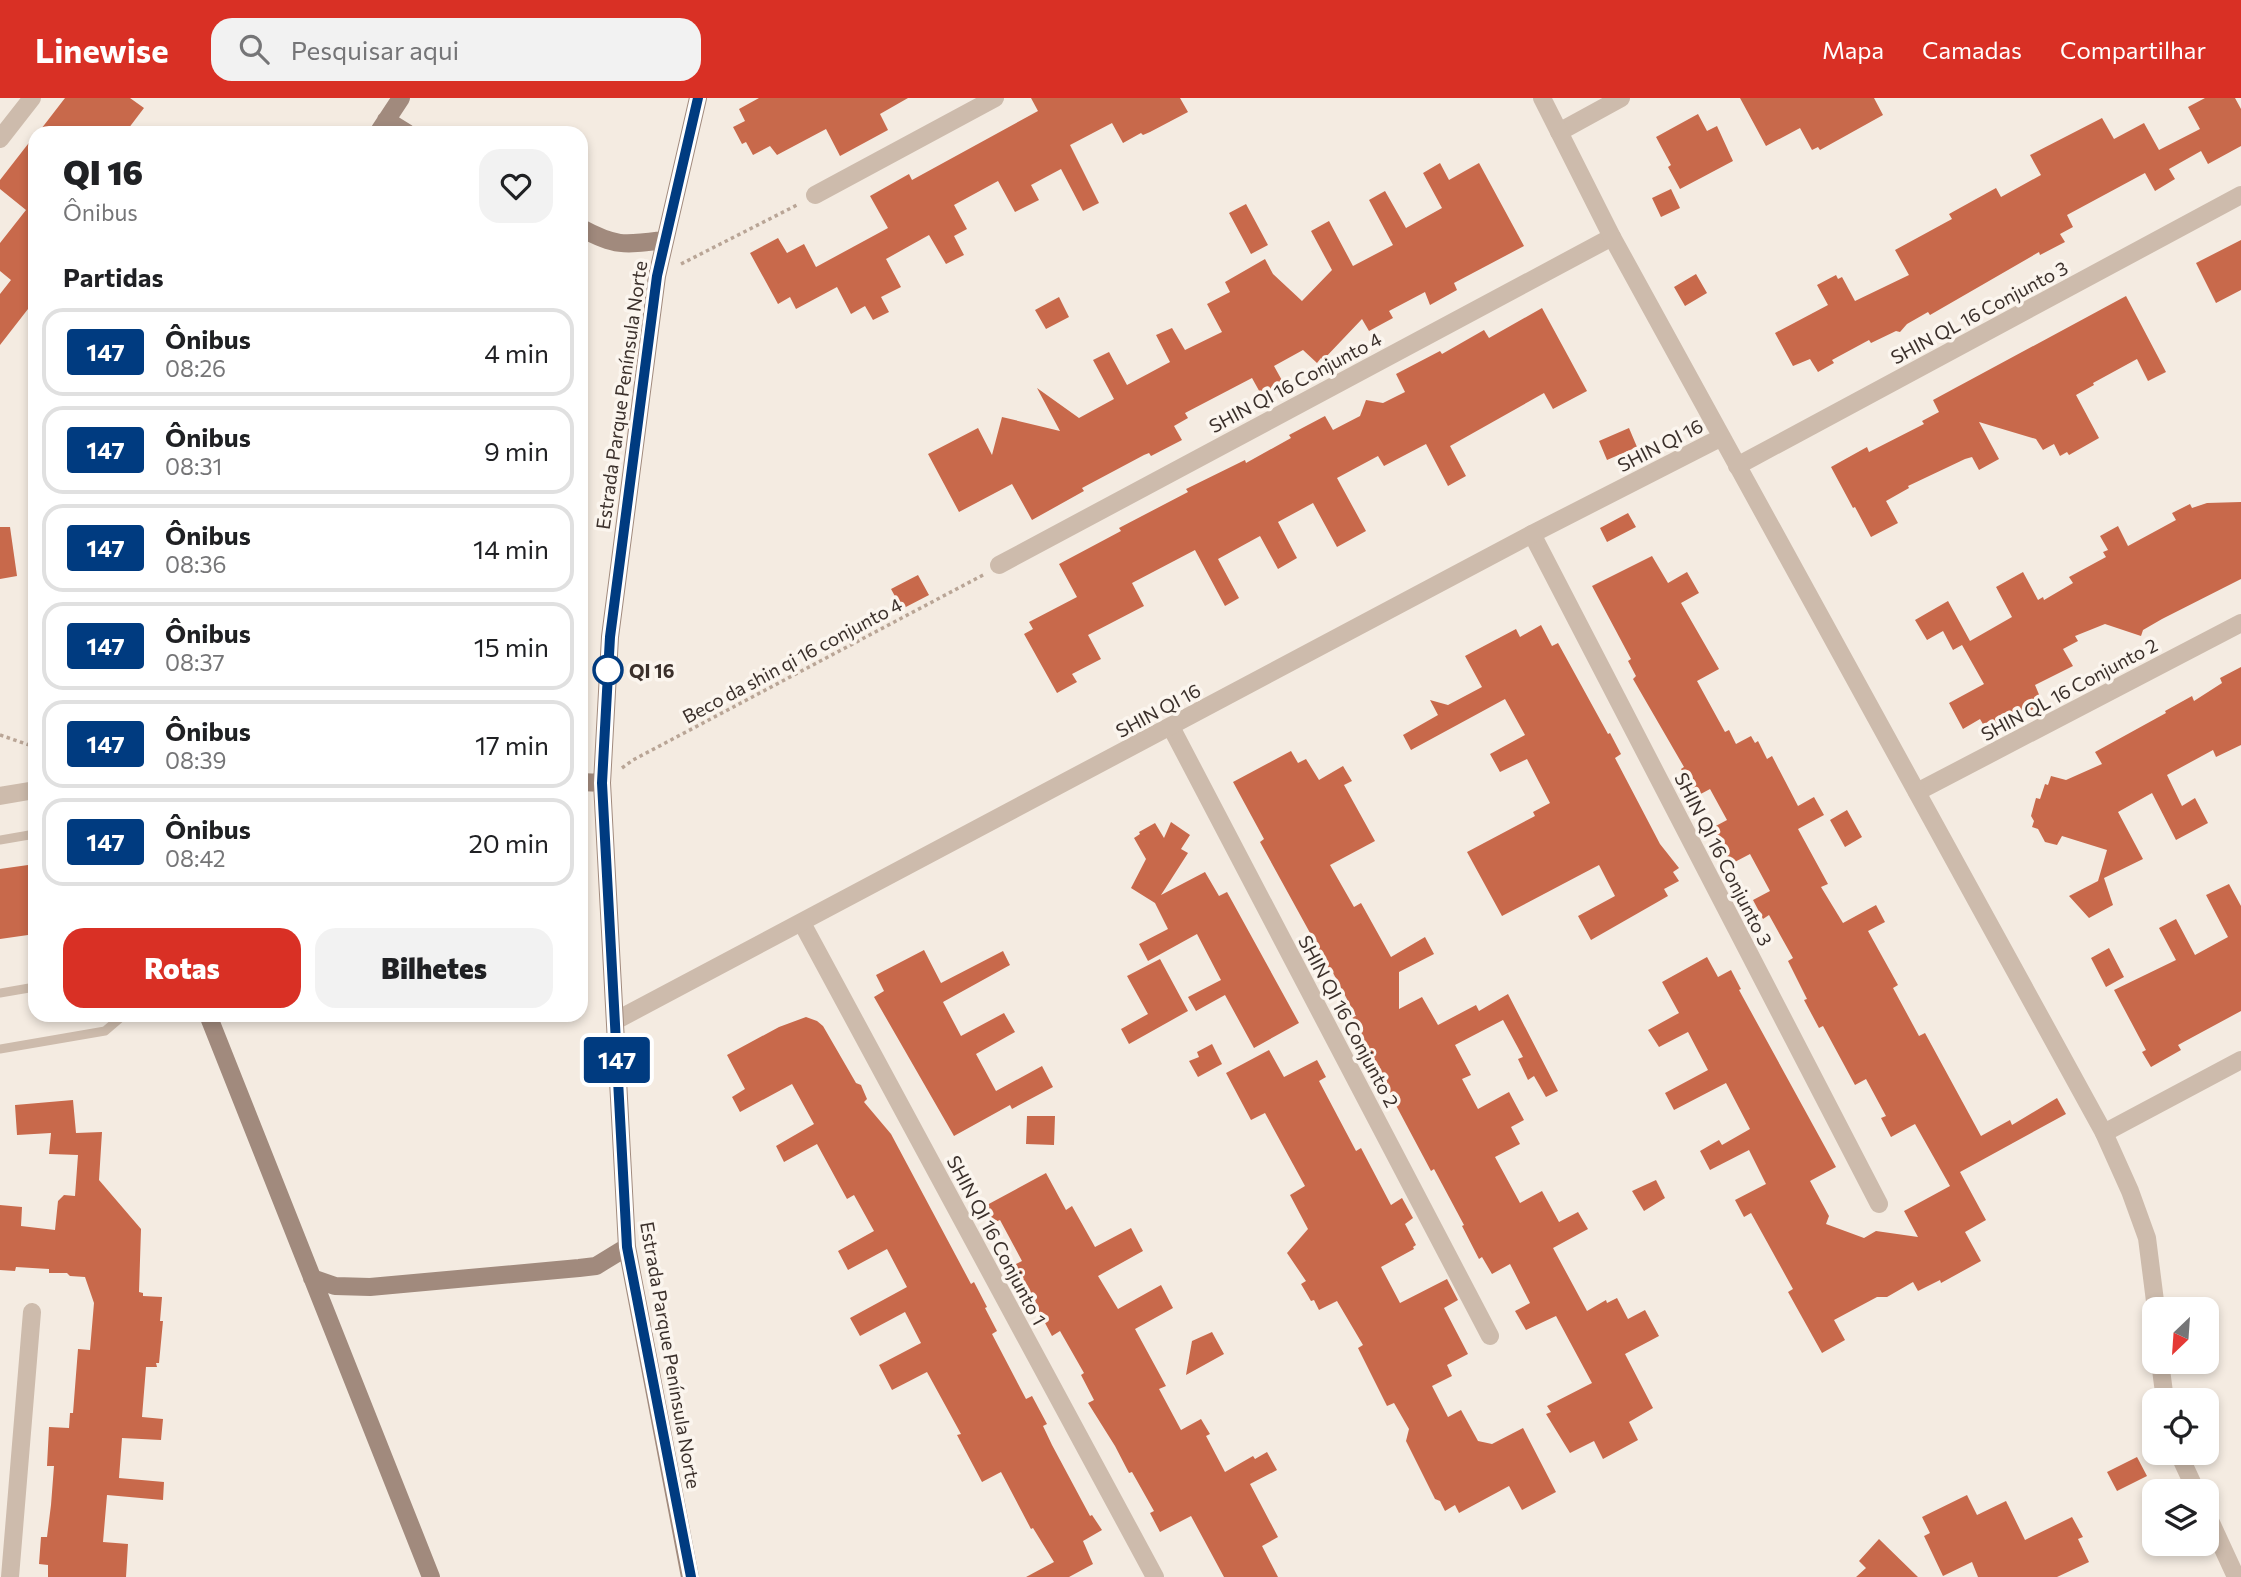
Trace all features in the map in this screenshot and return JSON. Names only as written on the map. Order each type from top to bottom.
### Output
[{"type":"main road","points":[[382,126],[401,98]]},
{"type":"main road","name":"Estrada Parque Península Norte","points":[[691,1577],[627,1247],[602,783],[610,637],[657,276],[663,240],[698,98]]},
{"type":"main road","points":[[588,232],[606,241],[625,245],[663,240]]},
{"type":"main road","points":[[588,782],[602,783]]},
{"type":"main road","points":[[211,1022],[431,1577]]},
{"type":"main road","points":[[312,1278],[335,1286],[370,1287],[579,1268],[596,1266],[627,1247]]},
{"type":"street","points":[[0,139],[32,98]]},
{"type":"street","points":[[815,195],[995,98]]},
{"type":"street","points":[[1542,98],[1612,237],[2104,1133],[2147,1238],[2154,1297]]},
{"type":"street","points":[[1559,132],[1621,98]]},
{"type":"street","name":"SHIN QL 16 Conjunto 3","points":[[1737,466],[2241,195]]},
{"type":"street","name":"SHIN QI 16 Conjunto 4","points":[[999,565],[1612,237]]},
{"type":"street","name":"SHIN QI 16","points":[[615,1021],[1532,534],[1721,437]]},
{"type":"street","name":"SHIN QI 16 Conjunto 3","points":[[1532,534],[1879,1204]]},
{"type":"street","name":"SHIN QL 16 Conjunto 2","points":[[1917,792],[2241,623]]},
{"type":"street","name":"SHIN QI 16 Conjunto 2","points":[[1171,727],[1490,1336]]},
{"type":"street","points":[[0,796],[28,791]]},
{"type":"street","name":"SHIN QI 16 Conjunto 1","points":[[802,923],[1155,1577]]},
{"type":"street","points":[[2104,1133],[2241,1060]]},
{"type":"street","points":[[10,1577],[32,1312]]},
{"type":"street","points":[[2219,1540],[2236,1577]]},
{"type":"lane","points":[[0,840],[28,835]]},
{"type":"lane","points":[[0,993],[28,988]]},
{"type":"lane","points":[[0,1049],[105,1031],[116,1022]]},
{"type":"path","points":[[657,276],[815,195]]},
{"type":"path","name":"Beco da shin qi 16 conjunto 4","points":[[602,783],[633,760],[999,565]]},
{"type":"path","points":[[0,734],[28,744]]},
{"type":"building","points":[[65,98],[130,98],[144,108],[130,126],[43,126]]},
{"type":"building","points":[[759,98],[908,98],[880,114],[888,130],[840,156],[826,129],[777,155],[770,146],[753,155],[746,142],[742,144],[733,127],[745,121],[739,109]]},
{"type":"building","points":[[1031,98],[1180,98],[1188,112],[1123,143],[1112,123],[1070,145],[1099,203],[1083,211],[1061,169],[1031,185],[1039,200],[1015,212],[998,181],[954,205],[967,229],[954,236],[964,255],[946,264],[929,235],[886,259],[901,287],[881,297],[889,312],[873,320],[865,306],[851,314],[837,287],[796,309],[790,297],[778,304],[750,253],[778,238],[787,253],[804,244],[816,267],[888,228],[870,196],[909,174],[912,180],[1038,111]]},
{"type":"building","points":[[1740,98],[1874,98],[1883,115],[1820,150],[1818,147],[1812,150],[1800,128],[1766,146]]},
{"type":"building","points":[[2205,98],[2235,98],[2241,109],[2241,146],[2208,164],[2201,151],[2169,169],[2175,179],[2155,191],[2145,173],[2067,215],[2073,227],[2060,234],[2065,242],[2040,255],[2039,252],[1930,315],[1928,312],[1907,324],[1900,332],[1896,331],[1871,343],[1869,340],[1832,360],[1834,363],[1818,372],[1810,359],[1793,366],[1775,333],[1828,305],[1817,285],[1836,275],[1838,279],[1842,277],[1855,301],[1909,275],[1895,250],[1952,219],[1949,214],[1996,188],[2001,197],[2041,175],[2030,155],[2102,118],[2114,139],[2144,123],[2159,150],[2200,129],[2188,107]]},
{"type":"building","points":[[1698,114],[1707,131],[1717,126],[1733,161],[1680,189],[1656,137]]},
{"type":"building","points":[[28,144],[28,309],[0,345],[0,294],[11,280],[0,271],[0,243],[26,210],[0,189],[0,180]]},
{"type":"building","points":[[1440,163],[1449,180],[1479,163],[1524,246],[1454,283],[1457,290],[1430,305],[1425,292],[1389,311],[1393,318],[1369,331],[1362,319],[1317,363],[1303,350],[1274,366],[1284,384],[1262,396],[1252,378],[1185,413],[1188,418],[1174,426],[1182,440],[1151,456],[1149,453],[1144,455],[1082,488],[1084,491],[1032,520],[1012,484],[959,512],[928,454],[978,428],[992,455],[1002,417],[1060,431],[1037,388],[1079,418],[1114,399],[1093,360],[1109,352],[1127,385],[1170,362],[1156,335],[1172,328],[1185,350],[1222,332],[1207,304],[1230,292],[1225,282],[1265,259],[1273,274],[1302,301],[1332,270],[1311,231],[1329,221],[1353,266],[1393,245],[1369,200],[1385,191],[1406,228],[1442,208],[1423,173]]},
{"type":"building","points":[[1671,189],[1680,208],[1661,217],[1652,198]]},
{"type":"building","points":[[1246,204],[1268,245],[1251,254],[1229,213]]},
{"type":"building","points":[[2241,240],[2241,290],[2216,303],[2196,263]]},
{"type":"building","points":[[1696,274],[1707,293],[1685,306],[1674,287]]},
{"type":"building","points":[[2126,296],[2166,372],[2148,381],[2137,359],[2076,395],[2099,438],[2069,455],[2067,452],[2060,456],[2054,444],[2043,450],[2036,439],[1979,422],[1999,459],[1979,470],[1972,457],[1965,459],[1908,486],[1909,488],[1886,501],[1898,523],[1871,537],[1831,467],[1867,447],[1869,452],[1924,424],[1922,421],[1939,412],[1933,400]]},
{"type":"building","points":[[1059,297],[1069,317],[1046,329],[1035,310]]},
{"type":"building","points":[[1542,308],[1587,391],[1553,409],[1544,393],[1450,446],[1466,476],[1448,486],[1426,444],[1384,466],[1378,456],[1337,478],[1366,531],[1337,547],[1313,503],[1278,522],[1297,558],[1278,569],[1260,536],[1218,559],[1239,598],[1225,606],[1195,550],[1132,583],[1144,606],[1088,635],[1101,659],[1072,674],[1077,682],[1057,693],[1024,634],[1033,629],[1029,622],[1077,597],[1059,564],[1121,531],[1119,528],[1188,492],[1186,489],[1245,460],[1246,463],[1325,416],[1333,430],[1360,416],[1366,400],[1383,403],[1405,392],[1396,374],[1440,351],[1442,354],[1484,330],[1489,338]]},
{"type":"building","points":[[1629,428],[1637,447],[1607,460],[1599,441]]},
{"type":"building","points":[[2241,502],[2241,579],[2162,619],[2143,630],[2141,636],[2105,624],[2075,636],[2078,641],[2063,649],[2073,666],[2035,685],[2043,704],[1988,733],[1980,719],[1963,729],[1949,703],[1984,684],[1962,645],[1953,650],[1943,631],[1927,640],[1915,620],[1948,601],[1970,641],[2012,617],[1996,587],[2023,572],[2038,600],[2043,597],[2044,600],[2073,583],[2069,577],[2106,557],[2103,552],[2108,550],[2100,536],[2118,526],[2128,546],[2176,520],[2172,513],[2190,504],[2192,508],[2207,503]]},
{"type":"building","points":[[1628,513],[1636,527],[1607,542],[1600,528]]},
{"type":"building","points":[[0,527],[10,527],[17,576],[0,579]]},
{"type":"building","points":[[1652,556],[1668,583],[1687,572],[1699,593],[1681,603],[1719,669],[1697,681],[1725,732],[1729,730],[1736,744],[1751,736],[1755,743],[1758,741],[1767,759],[1772,756],[1798,806],[1814,797],[1824,815],[1798,829],[1828,884],[1821,887],[1843,923],[1876,905],[1885,922],[1868,931],[1898,985],[1893,988],[1919,1036],[1925,1033],[1981,1136],[2010,1120],[2012,1125],[2057,1098],[2066,1114],[1960,1172],[1986,1220],[1965,1232],[1981,1261],[1941,1283],[1940,1280],[1918,1291],[1913,1282],[1887,1297],[1877,1297],[1834,1320],[1845,1340],[1822,1353],[1788,1292],[1793,1289],[1751,1213],[1744,1217],[1735,1200],[1766,1184],[1749,1150],[1710,1170],[1700,1151],[1719,1140],[1722,1145],[1750,1129],[1726,1083],[1674,1110],[1665,1093],[1708,1070],[1688,1032],[1659,1047],[1648,1030],[1679,1013],[1662,982],[1707,957],[1718,977],[1731,970],[1741,989],[1739,990],[1836,1167],[1810,1181],[1829,1216],[1826,1224],[1864,1238],[1876,1231],[1918,1237],[1904,1211],[1950,1186],[1915,1124],[1891,1137],[1881,1118],[1886,1116],[1866,1079],[1855,1085],[1823,1026],[1819,1028],[1788,961],[1793,958],[1769,915],[1763,919],[1753,900],[1770,891],[1750,854],[1731,864],[1712,828],[1727,820],[1710,789],[1697,796],[1681,769],[1684,767],[1633,679],[1636,676],[1628,661],[1631,659],[1592,586]]},
{"type":"building","points":[[918,575],[929,595],[902,609],[891,589]]},
{"type":"building","points":[[1541,625],[1552,646],[1558,643],[1608,734],[1610,733],[1621,754],[1615,758],[1660,844],[1679,868],[1673,872],[1679,881],[1664,889],[1668,896],[1591,940],[1578,916],[1615,896],[1599,865],[1502,916],[1467,852],[1535,816],[1533,812],[1550,803],[1527,759],[1500,772],[1490,754],[1525,735],[1505,699],[1411,750],[1403,735],[1438,715],[1430,700],[1448,705],[1482,687],[1465,656],[1516,629],[1520,637]]},
{"type":"building","points":[[2241,667],[2241,745],[2216,757],[2213,750],[2167,775],[2182,806],[2195,798],[2208,823],[2176,840],[2152,793],[2118,812],[2143,859],[2104,878],[2113,905],[2089,918],[2069,896],[2098,881],[2107,850],[2062,836],[2057,845],[2045,842],[2038,829],[2032,827],[2034,821],[2031,816],[2036,798],[2040,799],[2051,776],[2066,780],[2102,764],[2095,752],[2192,696],[2194,701],[2222,683],[2220,678]]},
{"type":"building","points":[[1291,751],[1298,763],[1306,759],[1319,780],[1343,766],[1352,781],[1344,785],[1375,841],[1330,865],[1354,907],[1361,903],[1391,957],[1425,937],[1434,954],[1399,972],[1399,1009],[1422,997],[1438,1025],[1476,1005],[1479,1011],[1508,994],[1558,1091],[1546,1097],[1534,1076],[1528,1080],[1518,1059],[1523,1057],[1503,1020],[1455,1045],[1471,1075],[1462,1079],[1478,1109],[1509,1092],[1524,1120],[1511,1127],[1520,1144],[1495,1157],[1520,1203],[1542,1191],[1559,1222],[1578,1212],[1588,1229],[1553,1248],[1587,1311],[1606,1300],[1607,1303],[1617,1298],[1628,1319],[1645,1310],[1659,1336],[1625,1354],[1653,1408],[1629,1422],[1638,1440],[1603,1459],[1594,1441],[1570,1453],[1546,1414],[1551,1412],[1547,1406],[1592,1383],[1556,1316],[1526,1330],[1515,1311],[1530,1303],[1510,1264],[1492,1274],[1482,1257],[1479,1259],[1434,1169],[1431,1171],[1358,1034],[1361,1033],[1352,1017],[1356,1016],[1332,971],[1326,974],[1314,954],[1320,951],[1260,842],[1264,839],[1233,782]]},
{"type":"building","points":[[1847,810],[1862,837],[1845,847],[1830,820]]},
{"type":"building","points":[[1171,822],[1190,835],[1181,849],[1188,853],[1161,895],[1205,872],[1219,896],[1227,892],[1299,1023],[1254,1048],[1225,995],[1196,1011],[1188,997],[1221,980],[1197,934],[1148,961],[1139,944],[1168,929],[1155,903],[1131,888],[1146,859],[1134,838],[1155,823],[1164,838]]},
{"type":"building","points":[[28,865],[28,935],[0,939],[0,869]]},
{"type":"building","points":[[2229,884],[2241,906],[2241,1011],[2178,1045],[2181,1050],[2151,1067],[2142,1052],[2146,1050],[2114,990],[2176,960],[2159,928],[2176,919],[2195,955],[2228,937],[2206,895]]},
{"type":"building","points":[[2109,948],[2124,977],[2106,987],[2091,958]]},
{"type":"building","points":[[924,950],[941,983],[1003,951],[1010,965],[943,1002],[961,1036],[1004,1013],[1015,1032],[976,1054],[996,1091],[1042,1066],[1053,1087],[1012,1109],[1010,1105],[954,1136],[874,997],[884,991],[876,975]]},
{"type":"building","points":[[1160,959],[1188,1011],[1129,1044],[1121,1029],[1148,1014],[1127,976]]},
{"type":"building","points":[[806,1017],[823,1026],[856,1083],[861,1085],[867,1099],[864,1102],[891,1134],[971,1284],[974,1282],[987,1307],[985,1308],[997,1331],[992,1334],[1026,1399],[1032,1396],[1047,1424],[1043,1426],[1052,1445],[1090,1516],[1092,1515],[1102,1530],[1083,1541],[1093,1564],[1069,1577],[1026,1577],[1054,1562],[1033,1528],[1031,1529],[1001,1472],[982,1482],[957,1435],[961,1434],[927,1372],[892,1390],[879,1365],[921,1343],[905,1312],[860,1336],[850,1318],[907,1287],[887,1249],[848,1270],[838,1251],[874,1231],[854,1195],[847,1199],[817,1144],[784,1162],[776,1146],[814,1124],[792,1084],[740,1112],[732,1097],[745,1089],[727,1055],[779,1027]]},
{"type":"building","points":[[1212,1044],[1222,1064],[1198,1077],[1189,1061],[1199,1057],[1197,1052]]},
{"type":"building","points":[[1269,1050],[1284,1077],[1317,1060],[1326,1077],[1319,1081],[1356,1151],[1361,1148],[1391,1205],[1402,1198],[1413,1218],[1405,1224],[1416,1245],[1414,1249],[1381,1267],[1400,1303],[1447,1279],[1458,1300],[1444,1308],[1468,1354],[1447,1365],[1452,1376],[1432,1386],[1448,1417],[1461,1410],[1478,1441],[1492,1444],[1523,1428],[1556,1492],[1522,1510],[1509,1486],[1459,1513],[1455,1505],[1445,1511],[1440,1501],[1435,1499],[1406,1441],[1409,1429],[1394,1403],[1387,1406],[1358,1348],[1363,1345],[1337,1301],[1319,1310],[1301,1284],[1306,1281],[1287,1253],[1308,1229],[1290,1195],[1305,1186],[1265,1113],[1251,1120],[1226,1073]]},
{"type":"building","points":[[73,1100],[76,1133],[102,1132],[99,1180],[141,1229],[139,1292],[143,1293],[143,1296],[162,1297],[159,1363],[156,1363],[157,1367],[146,1367],[142,1417],[163,1419],[161,1440],[122,1438],[119,1478],[164,1482],[163,1500],[107,1495],[103,1542],[128,1544],[126,1577],[48,1577],[48,1565],[39,1564],[41,1537],[47,1537],[54,1466],[47,1466],[49,1427],[69,1428],[70,1413],[73,1413],[78,1349],[90,1350],[94,1303],[85,1277],[49,1273],[49,1269],[16,1267],[15,1271],[0,1270],[0,1205],[22,1207],[21,1226],[55,1230],[58,1201],[64,1195],[75,1196],[78,1155],[49,1154],[51,1133],[17,1135],[15,1105]]},
{"type":"building","points":[[1027,1116],[1055,1116],[1054,1145],[1026,1144]]},
{"type":"building","points":[[1046,1173],[1066,1210],[1072,1206],[1095,1247],[1131,1228],[1143,1251],[1098,1276],[1118,1309],[1161,1285],[1173,1308],[1135,1329],[1166,1386],[1159,1389],[1181,1430],[1201,1419],[1210,1434],[1206,1436],[1225,1472],[1253,1456],[1255,1459],[1267,1452],[1277,1470],[1250,1484],[1278,1537],[1262,1546],[1278,1577],[1224,1577],[1191,1516],[1160,1532],[1150,1513],[1154,1511],[1088,1403],[1094,1400],[1081,1375],[1084,1373],[1060,1331],[1052,1336],[1014,1265],[1022,1261],[1000,1220],[993,1223],[985,1206]]},
{"type":"building","points":[[1656,1180],[1665,1198],[1644,1211],[1632,1191]]},
{"type":"building","points":[[1212,1332],[1224,1354],[1186,1375],[1192,1341]]},
{"type":"building","points":[[2137,1457],[2147,1476],[2117,1491],[2107,1472]]},
{"type":"building","points":[[1967,1495],[1977,1515],[2006,1501],[2025,1540],[2072,1517],[2083,1537],[2078,1539],[2089,1562],[2057,1577],[1978,1577],[1972,1562],[1943,1576],[1924,1536],[1930,1533],[1922,1517]]},
{"type":"building","points":[[1879,1539],[1918,1577],[1856,1577],[1866,1568],[1859,1561]]},
{"type":"bus line","name":"147","points":[[691,1577],[627,1247],[602,783],[610,637],[657,276],[663,240],[698,98]]},
{"type":"place","name":"QI 16","points":[[608,670]]}]
